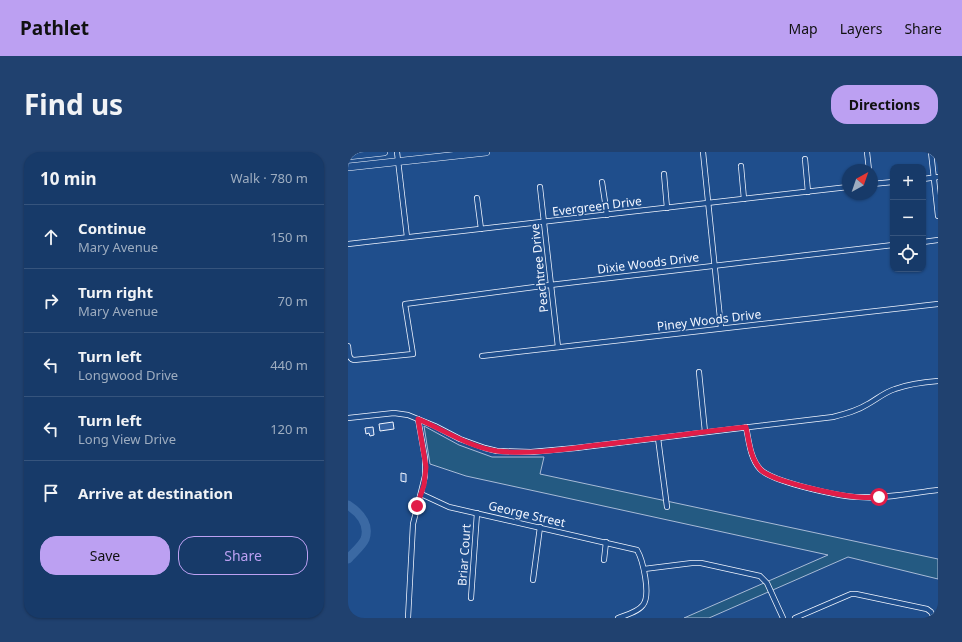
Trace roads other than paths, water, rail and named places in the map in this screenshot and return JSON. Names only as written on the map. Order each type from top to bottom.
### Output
[{"type":"main road","points":[[348,156],[384,152]]},
{"type":"main road","points":[[348,167],[486,152]]},
{"type":"street","points":[[397,152],[408,237]]},
{"type":"street","points":[[703,152],[721,328]]},
{"type":"street","points":[[868,152],[869,164]]},
{"type":"street","points":[[931,152],[936,177],[938,216]]},
{"type":"street","points":[[805,159],[808,192]]},
{"type":"street","points":[[741,166],[744,199]]},
{"type":"street","points":[[664,174],[667,208]]},
{"type":"street","points":[[926,179],[936,177]]},
{"type":"street","points":[[602,182],[607,215]]},
{"type":"street","points":[[878,183],[890,182]]},
{"type":"street","name":"Peachtree Drive","points":[[540,187],[558,347]]},
{"type":"street","name":"Evergreen Drive","points":[[348,244],[842,188]]},
{"type":"street","points":[[477,198],[481,229]]},
{"type":"street","points":[[926,242],[938,240]]},
{"type":"street","name":"Dixie Woods Drive","points":[[348,346],[349,357],[351,360],[413,354],[405,304],[550,285],[890,246]]},
{"type":"street","name":"Piney Woods Drive","points":[[482,356],[938,304]]},
{"type":"street","points":[[698,372],[705,432]]},
{"type":"street","points":[[348,418],[394,413],[408,415],[466,442],[497,451],[549,451],[850,413],[867,405],[895,388],[920,382],[938,381]]},
{"type":"street","points":[[408,618],[414,515],[425,480],[426,467],[418,419]]},
{"type":"street","points":[[746,427],[751,453],[756,463],[761,470],[778,480],[859,497],[879,497],[938,490]]},
{"type":"street","points":[[658,438],[667,507]]},
{"type":"street","name":"George Street","points":[[421,494],[449,507],[638,550],[642,558],[644,569]]},
{"type":"street","name":"Briar Court","points":[[471,598],[477,513]]},
{"type":"street","points":[[533,580],[540,527]]},
{"type":"street","points":[[604,560],[606,542]]},
{"type":"street","points":[[618,618],[644,605],[647,596],[644,569],[692,563],[701,563],[760,576],[765,580],[783,618]]},
{"type":"street","points":[[795,618],[851,594],[927,609],[931,612],[934,618]]},
{"type":"waterway","points":[[348,505],[360,515],[366,528],[365,539],[348,559]]}]
